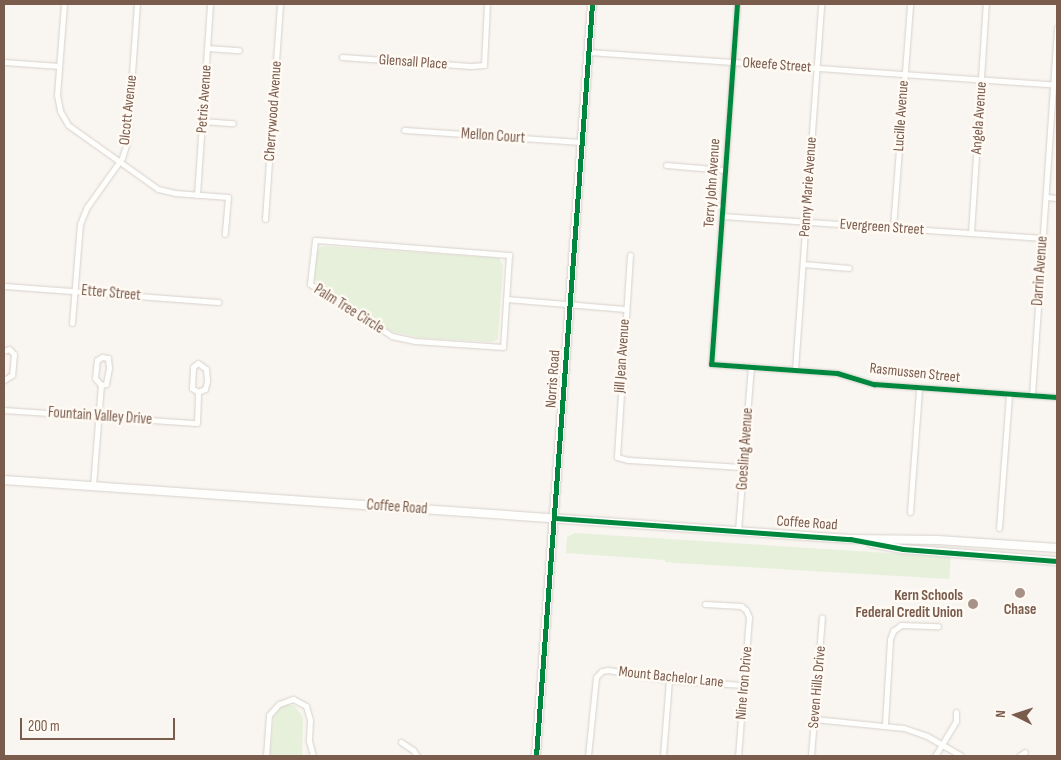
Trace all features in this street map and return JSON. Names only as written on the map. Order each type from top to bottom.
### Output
[{"type":"main road","name":"Norris Road","points":[[536,756],[592,4]]},
{"type":"main road","name":"Coffee Road","points":[[4,480],[850,539],[938,540],[1057,548]]},
{"type":"main road","name":"Coffee Road","points":[[850,539],[903,548],[1057,561]]},
{"type":"street","points":[[64,4],[57,96],[63,118],[74,131],[158,189],[197,195],[228,197],[225,234]]},
{"type":"street","name":"Olcott Avenue","points":[[72,323],[79,232],[83,216],[119,163],[127,143],[137,4]]},
{"type":"street","name":"Petris Avenue","points":[[197,195],[210,4]]},
{"type":"street","name":"Cherrywood Avenue","points":[[265,219],[280,4]]},
{"type":"street","name":"Glensall Place","points":[[342,57],[471,66],[484,64],[487,4]]},
{"type":"street","name":"Terry John Avenue","points":[[711,364],[737,4]]},
{"type":"street","name":"Penny Marie Avenue","points":[[795,370],[821,4]]},
{"type":"street","name":"Lucille Avenue","points":[[893,227],[910,4]]},
{"type":"street","name":"Angela Avenue","points":[[971,233],[986,4]]},
{"type":"street","name":"Darrin Avenue","points":[[1032,396],[1055,84],[1057,28]]},
{"type":"street","points":[[207,48],[239,50]]},
{"type":"street","name":"Okeefe Street","points":[[589,52],[981,80]]},
{"type":"street","points":[[4,62],[59,66]]},
{"type":"street","points":[[981,80],[1055,84]]},
{"type":"street","points":[[202,121],[233,123]]},
{"type":"street","name":"Mellon Court","points":[[404,130],[582,142]]},
{"type":"street","points":[[666,166],[725,170]]},
{"type":"street","points":[[1046,198],[1057,198]]},
{"type":"street","name":"Evergreen Street","points":[[722,216],[1043,238]]},
{"type":"street","name":"Palm Tree Circle","points":[[315,240],[509,254],[506,299],[503,347],[402,339],[380,329],[310,284],[315,240]]},
{"type":"street","name":"Jill Jean Avenue","points":[[630,255],[616,457],[628,460],[743,467]]},
{"type":"street","points":[[803,264],[849,268]]},
{"type":"street","name":"Etter Street","points":[[4,286],[218,302]]},
{"type":"street","points":[[506,299],[626,309]]},
{"type":"street","points":[[4,351],[9,349],[14,354],[12,375],[4,381]]},
{"type":"street","points":[[93,486],[101,385],[96,378],[96,368],[97,360],[102,357],[108,358],[109,368],[106,384],[101,385]]},
{"type":"street","points":[[198,363],[206,369],[207,381],[205,388],[198,392],[192,388],[193,367],[198,363]]},
{"type":"street","name":"Rasmussen Street","points":[[711,364],[845,374],[874,384],[1057,397]]},
{"type":"street","name":"Goesling Avenue","points":[[738,531],[751,367]]},
{"type":"street","points":[[910,512],[919,388]]},
{"type":"street","name":"Fountain Valley Drive","points":[[4,410],[197,423],[198,392]]},
{"type":"street","points":[[1000,528],[1009,394]]},
{"type":"street","name":"Nine Iron Drive","points":[[705,604],[741,606],[746,610],[749,617],[738,756]]},
{"type":"street","name":"Seven Hills Drive","points":[[810,756],[822,617]]},
{"type":"street","points":[[885,724],[890,639],[893,631],[901,625],[938,626]]},
{"type":"street","name":"Mount Bachelor Lane","points":[[588,756],[594,687],[596,677],[599,674],[608,670],[669,680],[744,685]]},
{"type":"street","points":[[663,756],[669,680]]},
{"type":"street","points":[[266,756],[269,715],[279,704],[293,699],[306,706],[310,720],[309,741],[313,756]]},
{"type":"street","points":[[935,756],[956,721],[956,712]]},
{"type":"street","points":[[814,719],[885,724],[916,731],[961,756]]},
{"type":"street","points":[[401,742],[413,750],[417,756]]},
{"type":"street","points":[[1018,756],[1025,752]]},
{"type":"green space","points":[[320,247],[499,258],[503,266],[498,339],[492,342],[421,338],[393,332],[378,324],[315,280],[316,253]]},
{"type":"green space","points":[[575,533],[951,557],[949,579],[677,563],[665,562],[665,560],[566,553],[567,537]]},
{"type":"green space","points":[[285,704],[295,706],[303,717],[302,756],[270,756],[274,715],[280,706]]},
{"type":"cycle path","points":[[536,756],[592,4]]},
{"type":"cycle path","points":[[737,4],[711,364],[837,373],[874,384],[1057,397]]},
{"type":"cycle path","points":[[555,518],[850,539],[903,549],[1057,561]]},
{"type":"place","name":"Chase","points":[[1020,593]]},
{"type":"place","name":"Kern Schools Federal Credit Union","points":[[973,604]]}]
